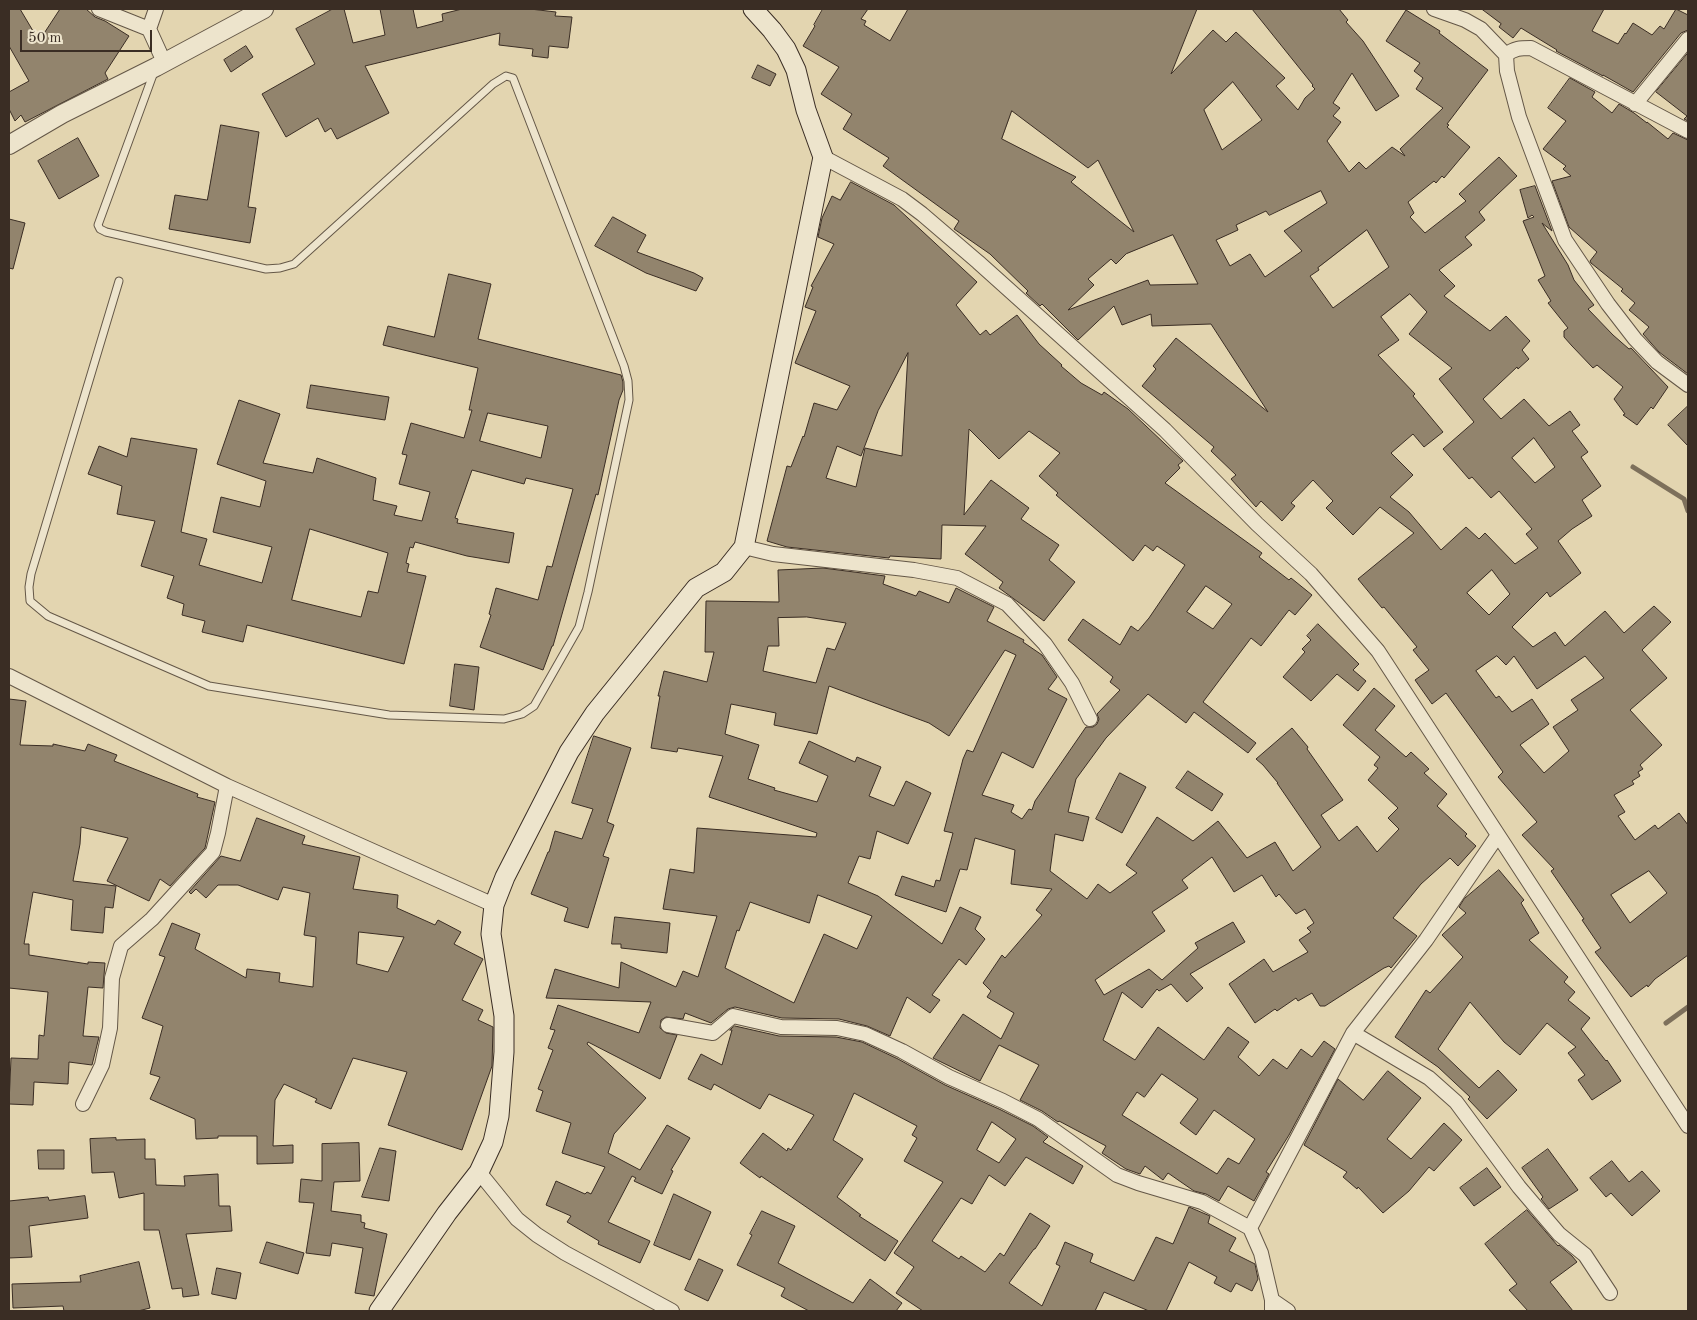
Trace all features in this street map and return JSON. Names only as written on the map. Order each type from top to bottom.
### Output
[{"type":"main road","points":[[380,1311],[447,1212],[479,1172],[493,1142],[499,1116],[504,1052],[504,1016],[491,934],[494,905],[505,877],[570,752],[595,712],[696,588],[724,572],[744,547],[823,157],[806,110],[796,70],[781,42],[753,9]]},
{"type":"street","points":[[99,9],[149,30]]},
{"type":"street","points":[[156,9],[149,30],[160,64]]},
{"type":"street","points":[[9,146],[62,114],[264,9]]},
{"type":"street","points":[[1434,9],[1465,20],[1481,29],[1506,54],[1507,71],[1520,117],[1565,240],[1608,304],[1635,339],[1657,362],[1688,385]]},
{"type":"street","points":[[1635,104],[1688,39]]},
{"type":"street","points":[[1506,54],[1520,48],[1531,48],[1688,131]]},
{"type":"street","points":[[823,157],[902,199],[922,214],[1165,430],[1257,524],[1311,574],[1378,651],[1688,1126]]},
{"type":"street","points":[[744,547],[773,554],[914,570],[957,578],[1007,604],[1045,644],[1072,683],[1090,719]]},
{"type":"street","points":[[9,676],[227,786],[494,905]]},
{"type":"street","points":[[83,1104],[102,1065],[110,1028],[112,978],[122,946],[152,919],[213,852],[227,786]]},
{"type":"street","points":[[1250,1228],[1353,1033],[1426,940],[1498,835]]},
{"type":"street","points":[[668,1025],[713,1032],[732,1016],[782,1027],[837,1028],[865,1034],[902,1051],[949,1077],[1038,1119],[1117,1175],[1202,1202],[1250,1228],[1261,1253],[1272,1305],[1288,1311]]},
{"type":"street","points":[[1353,1033],[1429,1078],[1456,1102],[1519,1187],[1559,1234],[1585,1255],[1610,1293]]},
{"type":"street","points":[[479,1172],[517,1219],[538,1235],[565,1253],[672,1311]]},
{"type":"lane","points":[[119,281],[31,574],[29,587],[30,601],[48,616],[210,686],[389,715],[504,719],[522,714],[534,706],[578,627],[588,592],[629,400],[628,380],[624,366],[513,78],[506,76],[493,84],[294,264],[266,269],[100,230],[98,225],[160,64]]},
{"type":"building","points":[[9,9],[20,9],[39,41],[60,9],[86,9],[95,17],[129,36],[105,73],[108,79],[25,122],[21,115],[15,121],[9,109],[9,92],[29,81],[9,46]]},
{"type":"building","points":[[333,9],[344,9],[353,43],[385,35],[380,9],[413,9],[417,28],[443,21],[442,14],[462,9],[530,9],[556,12],[555,16],[572,17],[568,48],[549,46],[548,58],[532,56],[533,49],[499,45],[500,33],[365,66],[389,113],[337,139],[331,128],[325,132],[318,118],[286,137],[262,94],[315,64],[296,29]]},
{"type":"building","points":[[823,9],[868,9],[861,19],[866,21],[864,25],[890,41],[908,9],[1197,9],[1171,74],[1213,30],[1226,42],[1236,32],[1285,78],[1276,86],[1298,110],[1305,98],[1315,89],[1252,9],[1339,9],[1348,20],[1346,22],[1363,41],[1399,96],[1376,111],[1352,73],[1333,103],[1340,108],[1333,116],[1341,122],[1327,141],[1349,172],[1359,162],[1366,169],[1392,147],[1405,156],[1400,149],[1443,108],[1416,89],[1423,78],[1414,71],[1420,63],[1386,41],[1406,10],[1440,31],[1439,33],[1488,70],[1447,124],[1449,125],[1447,127],[1470,147],[1444,178],[1442,176],[1436,183],[1434,181],[1408,202],[1414,213],[1410,217],[1425,233],[1466,201],[1459,194],[1499,157],[1517,176],[1479,212],[1485,220],[1465,237],[1472,245],[1439,270],[1455,286],[1444,296],[1490,331],[1506,316],[1530,341],[1522,350],[1529,359],[1518,369],[1517,367],[1483,399],[1501,419],[1524,399],[1549,426],[1570,411],[1580,425],[1572,431],[1588,452],[1581,457],[1601,486],[1582,500],[1592,516],[1558,541],[1581,573],[1550,597],[1547,592],[1512,627],[1533,647],[1555,632],[1565,646],[1605,611],[1624,633],[1654,606],[1671,622],[1642,650],[1667,678],[1630,710],[1662,745],[1640,765],[1643,769],[1638,772],[1640,776],[1632,781],[1634,784],[1614,795],[1625,812],[1618,816],[1635,840],[1655,825],[1658,829],[1679,813],[1688,825],[1688,955],[1655,979],[1648,987],[1647,985],[1631,997],[1595,952],[1601,948],[1582,920],[1584,919],[1551,871],[1554,869],[1522,835],[1537,822],[1498,777],[1503,772],[1446,693],[1432,704],[1415,680],[1429,670],[1413,650],[1417,647],[1358,579],[1414,533],[1380,507],[1353,535],[1326,508],[1333,501],[1313,480],[1291,503],[1295,506],[1282,521],[1261,501],[1256,507],[1231,479],[1236,475],[1211,451],[1214,447],[1142,386],[1156,369],[1153,366],[1176,338],[1268,412],[1211,324],[1152,326],[1151,314],[1122,325],[1114,306],[1078,340],[1042,304],[1040,306],[1026,293],[1028,291],[990,254],[954,229],[959,221],[883,166],[889,158],[843,129],[852,114],[821,94],[839,67],[803,46]],"holes":[[[1233,82],[1262,120],[1222,150],[1204,110]],[[1012,111],[1088,168],[1098,160],[1134,232],[1071,182],[1076,177],[1002,139]],[[1321,191],[1327,203],[1284,231],[1302,251],[1265,277],[1250,254],[1230,266],[1216,240],[1238,230],[1236,225],[1266,211],[1269,215]],[[1367,230],[1389,267],[1333,308],[1310,276]],[[1173,235],[1198,284],[1150,285],[1148,280],[1068,310],[1094,285],[1088,279],[1111,259],[1116,264],[1126,254]],[[1410,294],[1427,312],[1409,334],[1452,368],[1439,379],[1474,422],[1443,449],[1469,479],[1472,477],[1491,498],[1499,491],[1532,529],[1526,534],[1538,548],[1515,564],[1485,533],[1479,539],[1466,527],[1441,550],[1409,512],[1390,497],[1413,475],[1391,453],[1413,434],[1424,447],[1443,432],[1413,396],[1415,394],[1378,355],[1399,340],[1381,317]],[[1534,438],[1555,467],[1535,483],[1512,458]],[[1492,570],[1510,594],[1489,615],[1467,593]],[[1497,656],[1506,665],[1514,656],[1537,689],[1585,656],[1604,678],[1571,700],[1578,710],[1553,727],[1569,751],[1544,773],[1520,745],[1549,724],[1532,699],[1512,712],[1499,696],[1496,698],[1476,671]],[[1649,871],[1667,893],[1630,923],[1611,895]]]},
{"type":"building","points":[[1482,9],[1604,9],[1592,31],[1618,44],[1633,23],[1652,35],[1660,26],[1664,29],[1676,9],[1688,15],[1688,30],[1681,33],[1633,92],[1556,51],[1521,28],[1513,38],[1499,27],[1501,24]]},
{"type":"building","points":[[246,46],[253,57],[231,72],[224,60]]},
{"type":"building","points":[[1688,53],[1688,121],[1684,119],[1687,116],[1656,92]]},
{"type":"building","points":[[758,65],[776,74],[770,86],[752,78]]},
{"type":"building","points":[[1570,78],[1595,92],[1592,97],[1612,113],[1619,104],[1647,122],[1668,139],[1673,133],[1688,140],[1688,374],[1659,352],[1643,334],[1649,327],[1629,310],[1635,303],[1621,291],[1623,289],[1591,263],[1590,261],[1597,252],[1569,227],[1552,181],[1571,176],[1563,169],[1566,166],[1543,149],[1566,121],[1548,108]]},
{"type":"building","points":[[221,125],[259,132],[248,207],[256,208],[250,243],[169,229],[175,195],[207,200]]},
{"type":"building","points":[[78,138],[99,176],[59,199],[38,161]]},
{"type":"building","points":[[851,182],[894,205],[977,282],[956,305],[980,335],[986,330],[990,335],[1017,315],[1039,344],[1061,366],[1081,383],[1102,395],[1104,392],[1128,409],[1183,461],[1178,465],[1180,468],[1165,483],[1262,553],[1259,557],[1289,580],[1291,578],[1312,595],[1295,615],[1289,610],[1261,646],[1251,638],[1203,702],[1256,743],[1248,753],[1194,712],[1186,723],[1148,694],[1106,738],[1076,779],[1068,812],[1089,817],[1083,841],[1055,834],[1050,871],[1087,899],[1098,884],[1110,893],[1137,873],[1126,865],[1157,817],[1193,841],[1218,821],[1247,858],[1275,842],[1293,871],[1321,847],[1278,783],[1256,759],[1292,728],[1308,747],[1307,749],[1343,800],[1321,815],[1339,841],[1357,826],[1377,852],[1399,829],[1388,818],[1398,808],[1368,780],[1378,768],[1374,765],[1380,757],[1343,725],[1374,688],[1395,706],[1375,730],[1406,757],[1411,752],[1429,769],[1424,773],[1447,794],[1437,806],[1467,834],[1465,836],[1476,846],[1458,866],[1450,858],[1421,884],[1393,918],[1417,936],[1391,968],[1389,966],[1384,968],[1325,1006],[1320,1006],[1312,993],[1298,1001],[1296,998],[1277,1011],[1275,1009],[1255,1023],[1229,984],[1264,959],[1273,972],[1308,952],[1299,940],[1311,932],[1307,928],[1314,923],[1305,909],[1296,914],[1279,894],[1276,897],[1262,875],[1234,892],[1212,857],[1182,880],[1188,888],[1152,912],[1165,931],[1095,980],[1104,995],[1149,969],[1162,980],[1198,948],[1195,943],[1233,922],[1245,942],[1190,974],[1203,988],[1187,1002],[1171,984],[1159,991],[1157,989],[1142,1008],[1122,992],[1103,1040],[1135,1060],[1158,1027],[1204,1060],[1228,1027],[1249,1042],[1238,1057],[1259,1076],[1273,1059],[1287,1069],[1301,1049],[1312,1057],[1324,1041],[1335,1049],[1289,1135],[1266,1172],[1269,1174],[1254,1201],[1228,1186],[1219,1201],[1206,1194],[1194,1191],[1168,1173],[1163,1180],[1145,1166],[1140,1174],[1126,1169],[1102,1153],[1106,1146],[1020,1100],[1039,1065],[999,1045],[980,1081],[933,1058],[963,1014],[1001,1039],[1014,1013],[987,997],[991,991],[983,983],[1002,955],[1005,958],[1042,915],[1036,910],[1052,889],[1011,884],[1015,850],[975,838],[967,870],[960,869],[946,912],[895,895],[902,876],[934,887],[936,880],[940,881],[953,833],[944,831],[963,759],[967,750],[973,752],[1016,655],[1005,650],[949,736],[929,723],[829,686],[817,734],[774,725],[776,713],[731,704],[725,734],[759,745],[748,779],[775,788],[774,790],[817,802],[828,776],[799,763],[809,741],[855,762],[857,757],[881,767],[869,796],[894,806],[906,781],[931,793],[908,844],[877,831],[870,859],[859,856],[848,883],[878,896],[942,944],[960,907],[981,917],[975,929],[985,939],[966,965],[959,959],[932,995],[940,1000],[930,1013],[907,997],[890,1036],[867,1026],[839,1019],[782,1018],[735,1007],[728,1009],[711,1023],[685,1013],[683,1019],[666,1017],[661,1020],[660,1028],[666,1033],[677,1035],[660,1079],[588,1042],[587,1044],[646,1098],[614,1134],[608,1153],[640,1170],[667,1125],[690,1138],[671,1170],[673,1171],[662,1194],[634,1181],[636,1178],[632,1176],[608,1222],[650,1241],[640,1263],[598,1244],[599,1241],[567,1222],[571,1216],[546,1205],[556,1181],[585,1194],[587,1192],[591,1194],[605,1167],[562,1153],[571,1123],[536,1111],[543,1091],[538,1089],[553,1050],[548,1048],[555,1030],[550,1029],[558,1005],[639,1033],[651,1002],[546,998],[555,969],[619,988],[621,962],[676,987],[683,971],[698,977],[717,916],[663,909],[670,869],[694,873],[697,828],[816,837],[817,833],[709,797],[723,756],[678,748],[677,752],[651,748],[660,696],[658,696],[664,671],[707,682],[714,652],[705,652],[706,601],[779,602],[778,570],[823,568],[885,576],[883,584],[916,596],[919,591],[949,603],[956,588],[994,607],[987,621],[1024,640],[1023,642],[1042,655],[1057,677],[1048,689],[1067,699],[1033,768],[1002,752],[982,795],[1014,805],[1011,812],[1022,819],[1029,809],[1032,810],[1035,801],[1086,727],[1093,727],[1097,724],[1099,719],[1097,714],[1120,690],[1110,682],[1113,677],[1068,640],[1083,619],[1120,645],[1131,626],[1138,631],[1149,618],[1185,565],[1157,546],[1153,551],[1145,545],[1133,561],[1056,495],[1058,493],[1039,476],[1060,453],[1029,431],[999,459],[969,429],[964,515],[991,480],[1029,508],[1021,519],[1059,545],[1049,560],[1075,582],[1044,621],[999,588],[1003,582],[965,554],[986,526],[942,525],[941,559],[890,556],[889,558],[787,547],[767,541],[787,466],[791,467],[804,437],[814,403],[837,410],[850,386],[795,363],[816,311],[805,307],[813,287],[811,286],[834,244],[818,237],[822,218],[832,196],[840,200]],"holes":[[[908,353],[902,456],[865,448],[856,487],[826,478],[837,446],[861,456],[878,411]],[[1206,586],[1232,604],[1213,629],[1187,612]],[[807,617],[846,623],[835,650],[827,648],[816,683],[763,671],[768,646],[779,646],[778,618]],[[818,895],[872,916],[857,949],[824,934],[794,1003],[725,968],[737,930],[739,931],[750,902],[809,923]],[[1162,1074],[1198,1099],[1180,1123],[1196,1135],[1214,1110],[1255,1139],[1239,1164],[1228,1158],[1217,1174],[1122,1115],[1137,1092],[1144,1097]]]},
{"type":"building","points":[[1535,186],[1552,231],[1542,223],[1568,265],[1574,280],[1594,305],[1588,309],[1613,335],[1629,349],[1631,348],[1668,387],[1653,409],[1651,407],[1637,425],[1623,415],[1625,414],[1614,399],[1623,387],[1597,365],[1593,368],[1564,337],[1564,331],[1568,328],[1548,303],[1551,301],[1538,280],[1545,276],[1523,221],[1534,217],[1532,215],[1528,218],[1520,190]]},
{"type":"building","points":[[613,217],[646,235],[637,252],[703,278],[696,291],[646,273],[595,246]]},
{"type":"building","points":[[9,219],[25,223],[13,269],[9,268]]},
{"type":"building","points":[[449,274],[491,284],[478,339],[621,375],[623,390],[619,400],[598,495],[596,494],[553,646],[543,670],[480,647],[491,615],[489,614],[496,588],[538,600],[547,566],[552,567],[573,489],[526,478],[524,484],[472,470],[455,518],[458,519],[457,523],[514,533],[509,563],[467,556],[415,542],[413,548],[410,547],[406,563],[409,564],[407,572],[426,576],[404,664],[247,625],[243,642],[202,632],[205,621],[182,615],[184,604],[167,598],[174,576],[141,566],[155,521],[117,514],[122,486],[88,474],[99,446],[127,457],[131,438],[197,449],[181,532],[207,539],[199,565],[262,583],[272,547],[213,532],[221,497],[260,507],[266,481],[217,464],[239,400],[280,414],[263,463],[313,473],[317,458],[376,478],[373,500],[397,506],[394,515],[422,521],[430,492],[399,484],[407,455],[402,454],[411,423],[464,438],[472,410],[469,410],[478,368],[383,345],[388,326],[434,337]],"holes":[[[488,413],[548,426],[541,458],[480,441]],[[310,529],[388,553],[378,593],[368,591],[361,617],[292,600]]]},
{"type":"building","points":[[311,385],[389,397],[385,420],[307,408]]},
{"type":"building","points":[[1688,406],[1688,446],[1668,425]]},
{"type":"building","points":[[1318,624],[1359,664],[1353,670],[1366,681],[1358,691],[1337,674],[1311,701],[1283,677],[1305,652],[1302,649],[1311,640],[1307,636]]},
{"type":"building","points":[[455,664],[479,667],[474,710],[450,706]]},
{"type":"building","points":[[9,699],[26,701],[20,745],[53,746],[53,744],[85,751],[88,744],[117,755],[114,761],[198,794],[197,797],[215,802],[205,848],[170,886],[160,879],[149,901],[107,881],[128,838],[81,827],[80,844],[73,881],[116,886],[113,908],[105,907],[103,933],[71,930],[73,900],[33,892],[24,944],[29,944],[29,955],[88,964],[88,962],[105,963],[103,988],[88,987],[83,1036],[99,1037],[92,1065],[69,1062],[68,1084],[34,1082],[33,1105],[9,1104],[11,1058],[38,1059],[39,1035],[44,1036],[48,992],[9,988]]},
{"type":"building","points":[[594,736],[631,748],[607,822],[614,825],[603,856],[609,858],[588,928],[564,921],[568,908],[531,894],[549,852],[555,831],[582,839],[593,809],[572,803]]},
{"type":"building","points":[[1188,771],[1223,794],[1212,811],[1176,788]]},
{"type":"building","points":[[1120,773],[1146,787],[1122,833],[1096,819]]},
{"type":"building","points":[[257,818],[305,836],[302,844],[360,857],[353,889],[398,895],[397,908],[435,925],[438,920],[461,932],[454,944],[483,959],[462,1000],[483,1010],[478,1020],[493,1027],[492,1066],[462,1150],[388,1125],[407,1072],[353,1058],[331,1109],[315,1102],[317,1099],[284,1084],[275,1100],[273,1146],[293,1145],[293,1163],[257,1164],[257,1136],[218,1136],[218,1138],[196,1139],[195,1119],[150,1099],[160,1077],[150,1074],[163,1026],[142,1018],[165,957],[159,955],[172,923],[200,934],[195,949],[246,978],[247,969],[280,973],[279,982],[313,987],[316,937],[304,935],[310,893],[283,887],[278,900],[238,885],[218,885],[206,898],[196,889],[191,894],[189,892],[221,856],[240,861]],"holes":[[[359,932],[404,937],[388,972],[357,964]]]},
{"type":"building","points":[[1499,870],[1524,900],[1521,903],[1539,933],[1529,940],[1568,977],[1564,982],[1575,992],[1568,1000],[1590,1018],[1581,1029],[1607,1060],[1621,1081],[1592,1100],[1578,1080],[1585,1075],[1568,1053],[1576,1047],[1547,1023],[1520,1055],[1504,1042],[1470,1002],[1438,1049],[1479,1088],[1498,1070],[1517,1090],[1487,1119],[1468,1099],[1470,1097],[1438,1067],[1395,1037],[1426,990],[1430,993],[1463,957],[1442,935],[1466,913],[1459,907],[1464,899]]},
{"type":"building","points":[[615,917],[670,923],[667,953],[621,948],[621,944],[612,944]]},
{"type":"building","points":[[735,1026],[779,1036],[836,1037],[862,1042],[945,1085],[1033,1126],[1048,1137],[1043,1142],[1083,1166],[1073,1184],[1026,1157],[1005,1186],[989,1175],[972,1204],[961,1198],[932,1241],[959,1259],[961,1256],[985,1272],[1000,1253],[1004,1256],[1030,1213],[1050,1226],[1009,1283],[1042,1306],[1060,1266],[1056,1264],[1065,1242],[1093,1254],[1090,1262],[1134,1281],[1156,1237],[1173,1244],[1189,1207],[1210,1216],[1208,1223],[1236,1238],[1229,1251],[1255,1264],[1258,1279],[1252,1291],[1236,1283],[1231,1292],[1214,1283],[1217,1277],[1189,1262],[1166,1311],[1149,1311],[1104,1292],[1095,1311],[923,1311],[896,1293],[914,1267],[894,1253],[943,1182],[904,1161],[917,1138],[912,1135],[917,1126],[854,1093],[833,1140],[863,1159],[837,1197],[861,1215],[859,1216],[898,1241],[885,1261],[740,1163],[763,1133],[787,1151],[788,1148],[791,1150],[814,1115],[769,1094],[760,1109],[714,1084],[711,1090],[688,1079],[701,1054],[722,1065],[732,1030],[730,1030]],"holes":[[[992,1122],[1016,1139],[999,1163],[977,1150]]]},
{"type":"building","points":[[1388,1071],[1421,1098],[1387,1139],[1411,1159],[1444,1123],[1462,1140],[1434,1171],[1429,1167],[1409,1191],[1383,1213],[1358,1187],[1357,1189],[1343,1177],[1347,1172],[1304,1145],[1338,1079],[1363,1100]]},
{"type":"building","points":[[116,1138],[116,1140],[145,1139],[145,1159],[155,1159],[156,1185],[185,1186],[184,1176],[218,1174],[219,1206],[230,1206],[232,1231],[186,1234],[199,1295],[183,1297],[182,1288],[172,1289],[159,1230],[144,1230],[144,1193],[119,1198],[114,1172],[92,1173],[90,1139]]},
{"type":"building","points":[[359,1143],[360,1181],[334,1182],[331,1211],[361,1215],[361,1222],[365,1223],[364,1228],[387,1234],[374,1296],[355,1293],[363,1248],[332,1243],[330,1256],[306,1253],[314,1203],[299,1202],[301,1179],[322,1181],[322,1144]]},
{"type":"building","points":[[380,1148],[396,1151],[389,1201],[362,1197]]},
{"type":"building","points":[[1548,1149],[1578,1190],[1549,1209],[1541,1199],[1543,1197],[1522,1168]]},
{"type":"building","points":[[38,1150],[64,1150],[64,1169],[39,1169]]},
{"type":"building","points":[[1612,1161],[1629,1182],[1642,1171],[1660,1191],[1632,1216],[1611,1193],[1606,1197],[1590,1178]]},
{"type":"building","points":[[1487,1168],[1501,1187],[1474,1206],[1460,1188]]},
{"type":"building","points":[[674,1194],[711,1212],[690,1260],[654,1245]]},
{"type":"building","points":[[85,1196],[88,1218],[29,1226],[32,1257],[9,1258],[9,1201],[48,1197],[49,1200]]},
{"type":"building","points":[[1527,1210],[1558,1246],[1577,1262],[1550,1282],[1573,1311],[1528,1311],[1509,1290],[1517,1284],[1485,1244]]},
{"type":"building","points":[[762,1211],[795,1226],[778,1263],[853,1303],[870,1279],[902,1303],[896,1311],[809,1311],[781,1296],[785,1288],[737,1265]]},
{"type":"building","points":[[267,1242],[304,1253],[298,1274],[260,1263]]},
{"type":"building","points":[[699,1259],[723,1270],[708,1301],[685,1290]]},
{"type":"building","points":[[139,1262],[150,1308],[138,1311],[64,1311],[63,1306],[13,1308],[12,1284],[81,1282],[80,1276]]},
{"type":"building","points":[[217,1268],[241,1273],[236,1299],[212,1294]]},
{"type":"waterway","points":[[1633,467],[1684,499],[1688,511]]},
{"type":"waterway","points":[[1666,1023],[1688,1007]]}]
